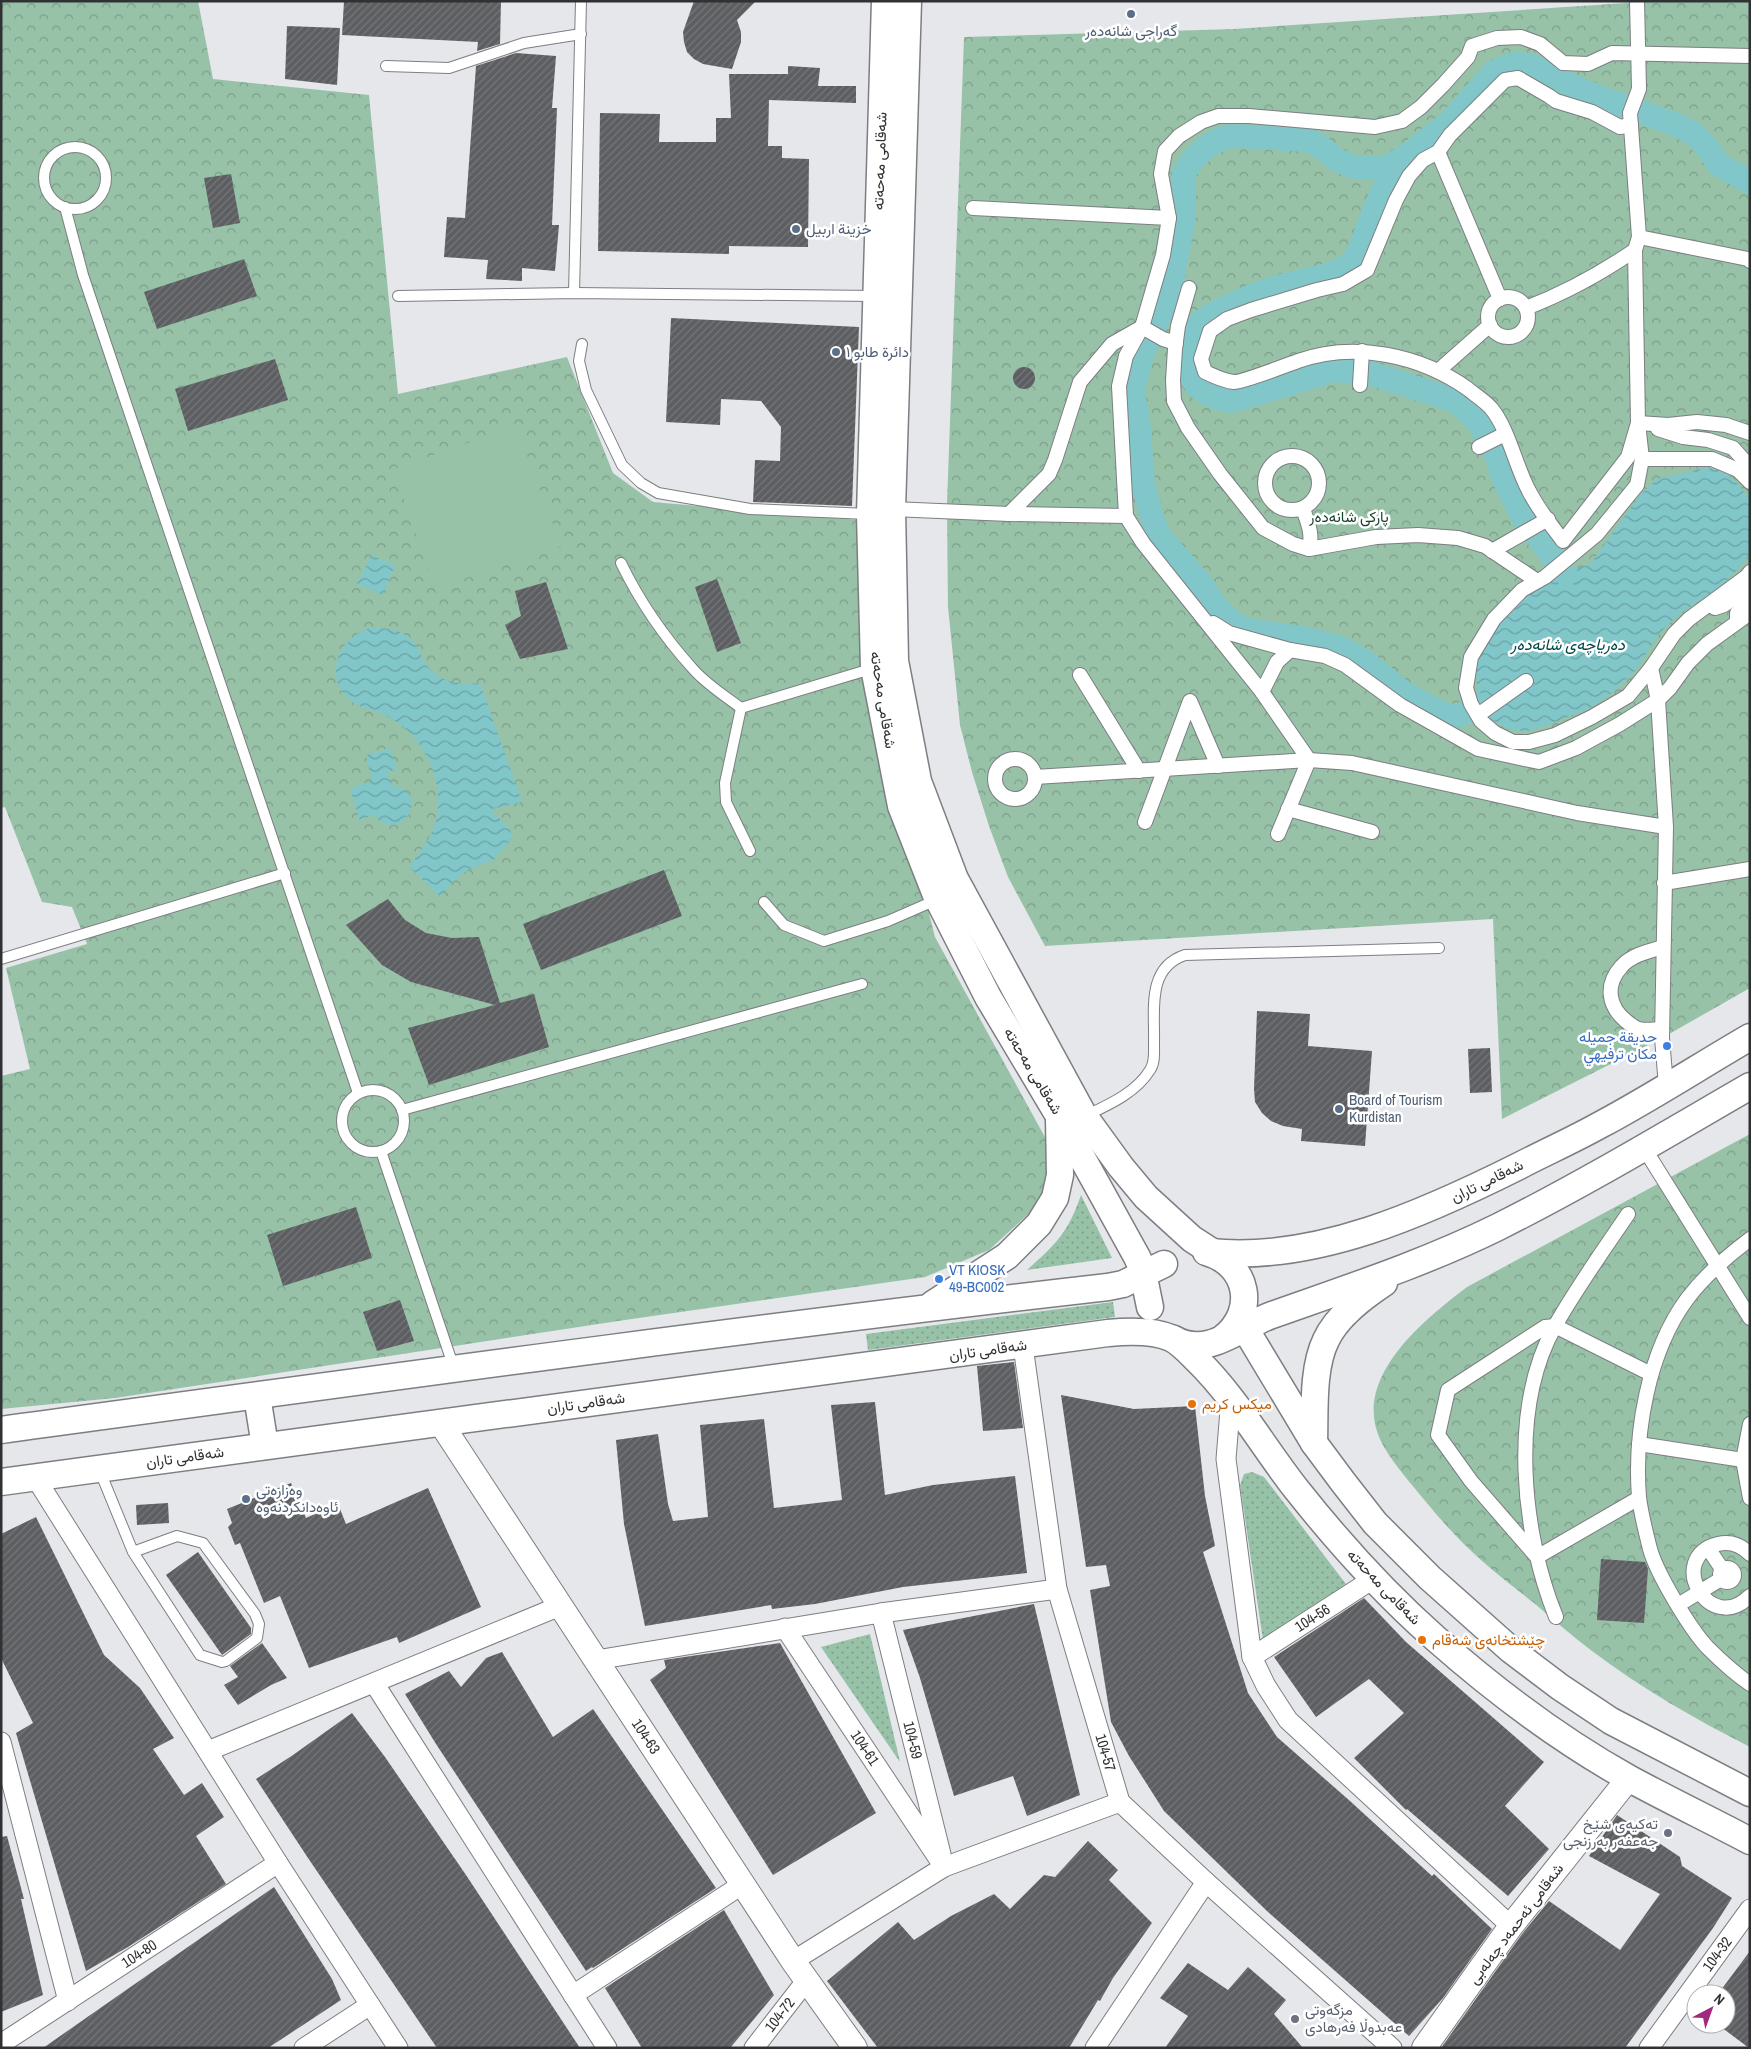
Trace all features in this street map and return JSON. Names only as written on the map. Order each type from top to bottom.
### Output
[{"type":"main road","name":"شەقامی مەحەتە","points":[[885,1],[876,296],[881,511],[895,662],[918,781],[955,878],[1072,1116],[1137,1257],[1154,1269],[1150,1306],[1155,1321],[1171,1338],[1200,1362],[1231,1398],[1295,1488],[1373,1579],[1434,1637],[1501,1694],[1560,1736],[1629,1778],[1750,1841]]},
{"type":"main road","name":"شەقامی مەحەتە","points":[[908,1],[874,668],[901,806],[936,895],[988,997],[1072,1116],[1133,1183],[1182,1232],[1212,1254]]},
{"type":"main road","name":"شەقامی تاران","points":[[1212,1254],[1254,1254],[1326,1242],[1420,1213],[1463,1194],[1600,1125],[1750,1038]]},
{"type":"main road","points":[[1171,1338],[1193,1346],[1209,1344],[1223,1338],[1245,1317],[1270,1316],[1410,1266],[1498,1226],[1644,1148],[1750,1086]]},
{"type":"main road","points":[[928,1307],[1007,1256],[1039,1224],[1055,1198],[1072,1116]]},
{"type":"main road","points":[[1,1430],[928,1307],[1108,1287],[1123,1284],[1185,1252],[1212,1254],[1234,1270],[1242,1284],[1245,1317],[1264,1363],[1314,1443],[1375,1523],[1430,1578],[1512,1650],[1560,1687],[1611,1721],[1750,1794]]},
{"type":"main road","points":[[1314,1443],[1318,1360],[1326,1340],[1335,1324],[1366,1295],[1410,1266]]},
{"type":"main road","name":"شەقامی تاران","points":[[1,1482],[1124,1331],[1141,1332],[1171,1338]]},
{"type":"main road","points":[[257,1396],[265,1446]]},
{"type":"street","points":[[1637,1],[1639,89],[1630,119],[1637,243],[1638,423],[1642,459],[1638,485],[1597,534],[1541,579],[1522,590],[1494,619],[1472,657],[1466,688],[1477,713],[1495,733],[1513,742],[1529,742],[1555,735],[1592,717],[1628,696],[1651,668],[1674,634],[1689,619],[1746,577],[1750,572]]},
{"type":"street","points":[[1309,760],[1262,692],[1143,543],[1126,516],[1119,386],[1126,356],[1142,327],[1163,255],[1168,218],[1161,174],[1165,151],[1179,136],[1201,122],[1218,116],[1248,116],[1375,127],[1402,120],[1422,106],[1443,86],[1468,57],[1472,46],[1497,38],[1521,37],[1540,44],[1563,63],[1588,64],[1612,53],[1750,56]]},
{"type":"street","points":[[1630,119],[1620,127],[1592,112],[1556,101],[1518,78],[1505,80],[1450,134],[1438,152],[1423,160],[1409,176],[1396,200],[1367,270],[1343,284],[1317,290],[1227,319],[1210,331],[1201,358],[1205,372],[1217,378],[1235,382],[1325,354],[1362,351],[1398,358],[1438,371],[1456,381],[1490,407],[1499,420],[1528,490],[1563,541],[1628,457],[1638,423]]},
{"type":"street","points":[[1438,152],[1500,299]]},
{"type":"street","points":[[973,208],[1168,218]]},
{"type":"street","points":[[1526,308],[1560,295],[1602,272],[1637,243],[1749,259]]},
{"type":"street","points":[[1189,288],[1178,326],[1170,341],[1174,401],[1188,428],[1220,474],[1263,528],[1293,544],[1309,549],[1376,537],[1418,535],[1458,538],[1485,546],[1541,579]]},
{"type":"street","points":[[1512,297],[1523,303],[1526,308],[1528,320],[1526,326],[1517,335],[1505,337],[1494,331],[1490,325],[1488,320],[1491,308],[1500,299],[1512,297]]},
{"type":"street","points":[[1438,371],[1490,325]]},
{"type":"street","points":[[1009,514],[1049,474],[1080,382],[1112,344],[1142,327]]},
{"type":"street","points":[[1142,327],[1170,341]]},
{"type":"street","points":[[1360,385],[1362,351]]},
{"type":"street","points":[[1638,423],[1668,425],[1697,422],[1726,425],[1750,432]]},
{"type":"street","points":[[1638,423],[1683,437],[1708,440],[1733,448],[1750,467]]},
{"type":"street","points":[[1479,447],[1505,434]]},
{"type":"street","points":[[1299,456],[1307,460],[1318,473],[1319,490],[1310,505],[1303,509],[1285,510],[1276,506],[1269,499],[1265,480],[1267,471],[1281,458],[1299,456]]},
{"type":"street","points":[[1642,459],[1712,459],[1738,470],[1750,482]]},
{"type":"street","points":[[1303,509],[1312,539],[1309,549]]},
{"type":"street","points":[[881,511],[1126,516]]},
{"type":"street","points":[[1492,551],[1548,519]]},
{"type":"street","points":[[1708,605],[1716,609],[1750,587]]},
{"type":"street","points":[[1737,623],[1737,613],[1750,600]]},
{"type":"street","points":[[1204,617],[1229,633],[1290,650],[1325,656],[1345,665],[1400,705],[1478,749],[1539,762],[1576,748],[1620,724],[1658,700],[1670,688],[1688,663],[1707,644],[1750,613]]},
{"type":"street","points":[[1262,692],[1277,662],[1290,650]]},
{"type":"street","points":[[1651,668],[1658,700],[1666,827],[1662,1029],[1666,1086]]},
{"type":"street","points":[[1080,675],[1139,771]]},
{"type":"street","points":[[1477,713],[1526,681]]},
{"type":"street","points":[[1145,822],[1190,701],[1218,766]]},
{"type":"street","points":[[1278,834],[1309,760]]},
{"type":"street","points":[[1035,777],[1309,760],[1352,763],[1577,813],[1666,827]]},
{"type":"street","points":[[1288,809],[1372,832]]},
{"type":"street","points":[[1664,883],[1744,870],[1750,857]]},
{"type":"street","points":[[1662,1029],[1644,1030],[1631,1026],[1612,1006],[1609,996],[1612,984],[1622,966],[1645,952],[1663,947]]},
{"type":"street","points":[[1644,1148],[1750,1318]]},
{"type":"street","points":[[1556,1617],[1546,1593],[1537,1557],[1524,1473],[1524,1445],[1533,1380],[1555,1326],[1628,1214]]},
{"type":"street","points":[[1750,1239],[1716,1265],[1687,1299],[1671,1326],[1651,1374],[1640,1424],[1639,1444],[1639,1498],[1651,1550],[1664,1580],[1678,1605],[1708,1648],[1750,1684]]},
{"type":"street","points":[[1537,1557],[1471,1481],[1438,1435],[1448,1390],[1545,1328],[1555,1326],[1651,1374]]},
{"type":"street","name":"104-57","points":[[1023,1346],[1056,1589],[1120,1802]]},
{"type":"street","points":[[1231,1398],[1226,1460],[1252,1657],[1266,1686],[1288,1720],[1512,1926]]},
{"type":"street","name":"104-63","points":[[440,1422],[800,1971],[855,2048]]},
{"type":"street","points":[[1750,1424],[1742,1460],[1750,1498]]},
{"type":"street","points":[[1639,1444],[1742,1460]]},
{"type":"street","points":[[35,1477],[278,1863],[398,2048]]},
{"type":"street","points":[[1537,1557],[1639,1498]]},
{"type":"street","points":[[1708,1548],[1727,1575],[1748,1598],[1734,1606],[1718,1607],[1698,1592],[1693,1571],[1699,1556],[1708,1548],[1727,1542],[1737,1545],[1750,1554]]},
{"type":"street","points":[[1678,1605],[1727,1575],[1750,1558]]},
{"type":"street","name":"104-56","points":[[1252,1657],[1373,1579]]},
{"type":"street","points":[[596,1660],[882,1612],[1056,1589]]},
{"type":"street","points":[[208,1751],[560,1606]]},
{"type":"street","name":"104-59","points":[[882,1612],[944,1867]]},
{"type":"street","name":"104-61","points":[[785,1628],[944,1867]]},
{"type":"street","points":[[374,1683],[607,2048]]},
{"type":"street","points":[[1,1742],[68,2001]]},
{"type":"street","name":"شەقامی ئەحمەد چەلەبی","points":[[1424,2048],[1512,1926],[1629,1778]]},
{"type":"street","points":[[1120,1802],[1206,1882],[1392,2048]]},
{"type":"street","name":"104-72","points":[[754,2048],[800,1971],[944,1867],[1120,1802]]},
{"type":"street","name":"104-80","points":[[1,2044],[278,1863]]},
{"type":"street","points":[[1095,2048],[1206,1882]]},
{"type":"street","points":[[573,1995],[743,1884]]},
{"type":"street","name":"104-32","points":[[1649,2048],[1750,1909]]},
{"type":"street","points":[[304,2048],[370,2005]]},
{"type":"lane","points":[[574,293],[581,1]]},
{"type":"lane","points":[[386,66],[449,68],[524,43],[581,34]]},
{"type":"lane","points":[[65,208],[84,208],[93,204],[100,197],[104,188],[106,178],[100,160],[84,148],[65,148],[56,153],[45,168],[45,187],[50,196],[65,208],[83,275],[358,1093]]},
{"type":"lane","points":[[398,296],[574,293],[876,296]]},
{"type":"lane","points":[[582,344],[579,361],[586,390],[622,465],[641,483],[658,493],[750,510],[881,511]]},
{"type":"lane","points":[[621,563],[629,579],[666,635],[694,670],[741,708]]},
{"type":"lane","points":[[741,708],[874,668]]},
{"type":"lane","points":[[741,708],[725,783],[726,802],[750,851]]},
{"type":"lane","points":[[1,959],[285,873]]},
{"type":"lane","points":[[764,902],[784,925],[824,941],[888,921],[927,904],[936,895]]},
{"type":"lane","points":[[1072,1116],[1112,1103],[1134,1089],[1151,1070],[1154,1058],[1155,988],[1162,970],[1177,958],[1186,955],[1439,948]]},
{"type":"lane","points":[[402,1110],[862,984]]},
{"type":"lane","points":[[378,1090],[388,1094],[402,1110],[404,1120],[402,1131],[398,1140],[390,1147],[381,1151],[361,1150],[352,1145],[346,1137],[342,1118],[344,1108],[358,1093],[378,1090]]},
{"type":"lane","points":[[381,1151],[454,1369]]},
{"type":"lane","points":[[98,1468],[134,1552],[200,1655],[222,1662],[226,1661],[257,1638],[259,1624],[255,1614],[203,1543],[177,1536],[134,1552]]},
{"type":"green space","points":[[1,1],[198,1],[213,79],[369,95],[398,394],[567,357],[613,473],[653,502],[858,520],[872,688],[935,937],[1046,1139],[1052,1174],[1035,1208],[989,1250],[925,1277],[618,1321],[115,1398],[1,1409],[1,1076],[30,1069],[6,968],[87,944],[72,907],[42,902],[5,807],[1,808]]},
{"type":"green space","name":"پارکی شانەدەر","points":[[1657,1],[1750,1],[1750,988],[1662,1038],[1502,1119],[1493,919],[1045,946],[1008,877],[989,826],[960,725],[948,607],[947,504],[964,37],[1234,29]]},
{"type":"green space","points":[[516,426],[561,546],[434,589],[394,469]]},
{"type":"green space","points":[[1750,1134],[1750,1747],[1630,1678],[1577,1639],[1500,1577],[1445,1524],[1394,1462],[1379,1436],[1374,1417],[1375,1397],[1381,1378],[1391,1360],[1420,1327],[1467,1287]]},
{"type":"green space","points":[[1081,1195],[1112,1258],[1027,1270],[1046,1253],[1066,1229]]},
{"type":"green space","points":[[1113,1302],[1115,1317],[868,1350],[866,1334]]},
{"type":"green space","points":[[1252,1472],[1264,1477],[1346,1584],[1263,1640],[1240,1485],[1244,1474]]},
{"type":"green space","points":[[870,1634],[900,1762],[821,1647]]},
{"type":"water","name":"دەریاچەی شانەدەر","points":[[1705,468],[1717,469],[1729,476],[1739,485],[1750,500],[1750,554],[1739,568],[1721,586],[1678,615],[1658,635],[1635,671],[1613,692],[1590,708],[1548,725],[1527,731],[1509,730],[1491,719],[1481,705],[1478,693],[1476,677],[1478,661],[1483,641],[1513,604],[1547,581],[1591,563],[1640,495],[1657,479]]},
{"type":"water","points":[[371,555],[395,565],[383,595],[357,584]]},
{"type":"water","points":[[371,628],[394,630],[410,638],[427,666],[438,676],[451,682],[465,684],[480,683],[522,802],[492,809],[493,813],[509,828],[512,836],[510,840],[494,860],[458,877],[441,897],[409,867],[428,840],[436,821],[438,792],[430,763],[423,750],[404,728],[387,716],[353,702],[340,688],[336,678],[338,657],[344,647],[360,632]]},
{"type":"water","points":[[390,748],[397,769],[388,772],[392,785],[404,790],[410,796],[412,807],[410,812],[403,821],[393,825],[384,823],[372,815],[360,821],[350,788],[372,781],[366,755]]},
{"type":"building","points":[[344,1],[501,1],[500,44],[477,51],[478,42],[342,35]]},
{"type":"building","points":[[694,1],[756,1],[737,20],[741,32],[741,42],[732,69],[703,64],[687,52],[683,32]]},
{"type":"building","points":[[287,26],[340,28],[337,85],[285,79]]},
{"type":"building","points":[[516,53],[556,56],[552,108],[557,108],[552,225],[559,225],[555,271],[522,268],[522,281],[486,279],[488,260],[444,257],[447,217],[465,218],[476,66]]},
{"type":"building","points":[[788,66],[820,68],[818,86],[856,86],[856,103],[769,100],[768,146],[782,146],[782,158],[809,159],[808,247],[729,246],[729,254],[598,251],[600,113],[660,114],[659,142],[716,142],[716,118],[731,118],[729,74],[788,74]]},
{"type":"building","points":[[231,174],[240,223],[213,228],[204,178]]},
{"type":"building","points":[[244,259],[257,296],[157,329],[144,292]]},
{"type":"building","points":[[671,318],[859,327],[852,506],[753,502],[755,460],[780,461],[781,427],[761,401],[721,399],[720,425],[666,422]]},
{"type":"building","points":[[275,359],[288,400],[188,431],[175,389]]},
{"type":"building","points":[[1024,367],[1032,370],[1035,378],[1032,386],[1024,389],[1016,386],[1013,378],[1016,370]]},
{"type":"building","points":[[717,579],[741,643],[717,652],[695,587]]},
{"type":"building","points":[[546,582],[568,649],[520,659],[505,625],[521,616],[515,591]]},
{"type":"building","points":[[664,870],[682,916],[541,970],[523,924]]},
{"type":"building","points":[[388,899],[405,920],[426,933],[452,938],[479,937],[500,1003],[534,994],[549,1047],[429,1085],[408,1028],[495,1005],[411,982],[382,965],[346,925]]},
{"type":"building","points":[[1257,1011],[1310,1014],[1308,1046],[1372,1051],[1365,1146],[1301,1141],[1302,1129],[1283,1126],[1271,1121],[1262,1113],[1255,1102],[1254,1089]]},
{"type":"building","points":[[1490,1048],[1492,1092],[1470,1093],[1468,1049]]},
{"type":"building","points":[[356,1207],[372,1258],[283,1286],[267,1235]]},
{"type":"building","points":[[400,1300],[414,1341],[377,1351],[363,1312]]},
{"type":"building","points":[[1014,1362],[1023,1428],[983,1431],[977,1366]]},
{"type":"building","points":[[1061,1395],[1134,1409],[1195,1406],[1205,1496],[1215,1546],[1203,1552],[1248,1693],[1277,1737],[1432,1876],[1434,1874],[1492,1929],[1443,1998],[1409,2036],[1268,1912],[1164,1811],[1129,1756],[1111,1722],[1090,1590],[1110,1586],[1106,1565],[1086,1567]]},
{"type":"building","points":[[875,1402],[885,1495],[933,1485],[1015,1476],[1027,1573],[903,1587],[815,1604],[772,1609],[771,1605],[645,1626],[624,1524],[616,1440],[658,1434],[668,1504],[673,1521],[708,1517],[700,1425],[764,1419],[774,1508],[842,1500],[831,1405]]},
{"type":"building","points":[[291,1483],[306,1518],[338,1504],[346,1524],[428,1488],[481,1607],[399,1643],[397,1637],[309,1668],[280,1596],[264,1603],[240,1543],[235,1545],[228,1527],[232,1523],[227,1509]]},
{"type":"building","points":[[168,1503],[169,1523],[137,1525],[136,1505]]},
{"type":"building","points":[[36,1517],[104,1655],[140,1688],[174,1738],[153,1749],[184,1795],[202,1783],[224,1817],[196,1836],[226,1884],[128,1947],[86,1971],[16,1733],[33,1723],[1,1658],[1,1534]]},
{"type":"building","points":[[198,1552],[251,1628],[251,1634],[222,1655],[166,1575]]},
{"type":"building","points":[[1601,1559],[1645,1562],[1648,1569],[1644,1623],[1597,1620]]},
{"type":"building","points":[[1364,1598],[1406,1642],[1544,1762],[1505,1806],[1549,1849],[1508,1896],[1406,1810],[1354,1758],[1404,1713],[1369,1679],[1316,1717],[1274,1657]]},
{"type":"building","points":[[1034,1604],[1080,1795],[1027,1816],[1013,1776],[954,1796],[920,1678],[903,1630]]},
{"type":"building","points":[[262,1643],[287,1678],[271,1685],[238,1705],[224,1685],[238,1677],[230,1666]]},
{"type":"building","points":[[780,1643],[876,1813],[773,1875],[650,1680],[666,1668],[664,1660]]},
{"type":"building","points":[[502,1652],[553,1737],[593,1709],[716,1888],[586,1971],[405,1694],[449,1671],[461,1687],[486,1658]]},
{"type":"building","points":[[352,1713],[385,1757],[466,1875],[580,2048],[437,2048],[256,1779]]},
{"type":"building","points":[[1617,1815],[1680,1857],[1682,1866],[1732,1898],[1713,1928],[1625,2048],[1441,2048],[1522,1934],[1549,1901],[1620,1950],[1660,1894],[1589,1856]]},
{"type":"building","points":[[7,1836],[24,1899],[21,1899],[43,1995],[1,2012],[1,1837]]},
{"type":"building","points":[[1088,1841],[1118,1870],[1109,1880],[1152,1923],[1113,1978],[1100,2001],[1098,2000],[1069,2048],[878,2048],[827,1981],[898,1922],[914,1940],[951,1916],[994,1894],[1010,1909],[1044,1875],[1055,1877]]},
{"type":"building","points":[[274,1887],[332,1979],[341,2000],[268,2048],[43,2048]]},
{"type":"building","points":[[724,1910],[774,1995],[730,2048],[642,2048],[605,1988]]},
{"type":"building","points":[[1750,1951],[1750,2048],[1730,2034],[1736,2034],[1736,1984],[1725,1984]]},
{"type":"building","points":[[1188,1963],[1228,1990],[1248,1967],[1286,2000],[1274,2014],[1303,2048],[1165,2048],[1188,2016],[1160,1998]]},
{"type":"waterway","points":[[1481,705],[1458,716],[1445,715],[1404,693],[1361,659],[1341,648],[1308,639],[1251,631],[1235,625],[1215,605],[1202,585],[1160,537],[1152,518],[1143,483],[1138,418],[1133,394],[1142,355],[1163,308],[1172,281],[1184,215],[1184,173],[1193,159],[1208,146],[1222,138],[1233,136],[1308,140],[1337,160],[1356,168],[1387,167],[1405,157],[1451,121],[1494,72],[1513,64],[1530,65],[1583,91],[1674,124],[1693,133],[1710,151],[1719,165],[1750,182]]},
{"type":"waterway","points":[[1396,162],[1372,216],[1360,249],[1352,262],[1329,275],[1285,285],[1248,297],[1207,317],[1190,334],[1187,355],[1189,372],[1200,389],[1214,397],[1231,401],[1335,370],[1370,373],[1456,401],[1478,422],[1496,454],[1502,475],[1523,518],[1566,574]]},
{"type":"place","name":"گەراجی شانەدەر","points":[[1131,14]]},
{"type":"place","name":"خزينة اربيل","points":[[796,229]]},
{"type":"place","name":"دائرة طابو ١","points":[[836,352]]},
{"type":"place","name":"حديقة جميله مكان ترفيهي","points":[[1667,1046]]},
{"type":"place","name":"Board of Tourism Kurdistan","points":[[1339,1109]]},
{"type":"place","name":"VT KIOSK 49-BC002","points":[[939,1279]]},
{"type":"place","name":"ميكس كريم","points":[[1192,1404]]},
{"type":"place","name":"وەزارەتی ئاوەدانکردنەوە","points":[[246,1499]]},
{"type":"place","name":"چێشتخانەی شەقام","points":[[1422,1640]]},
{"type":"place","name":"تەکیەی شێخ جەعفەر بەرزنجی","points":[[1668,1833]]},
{"type":"place","name":"مزگەوتی عەبدوڵا فەرهادی","points":[[1295,2019]]}]
